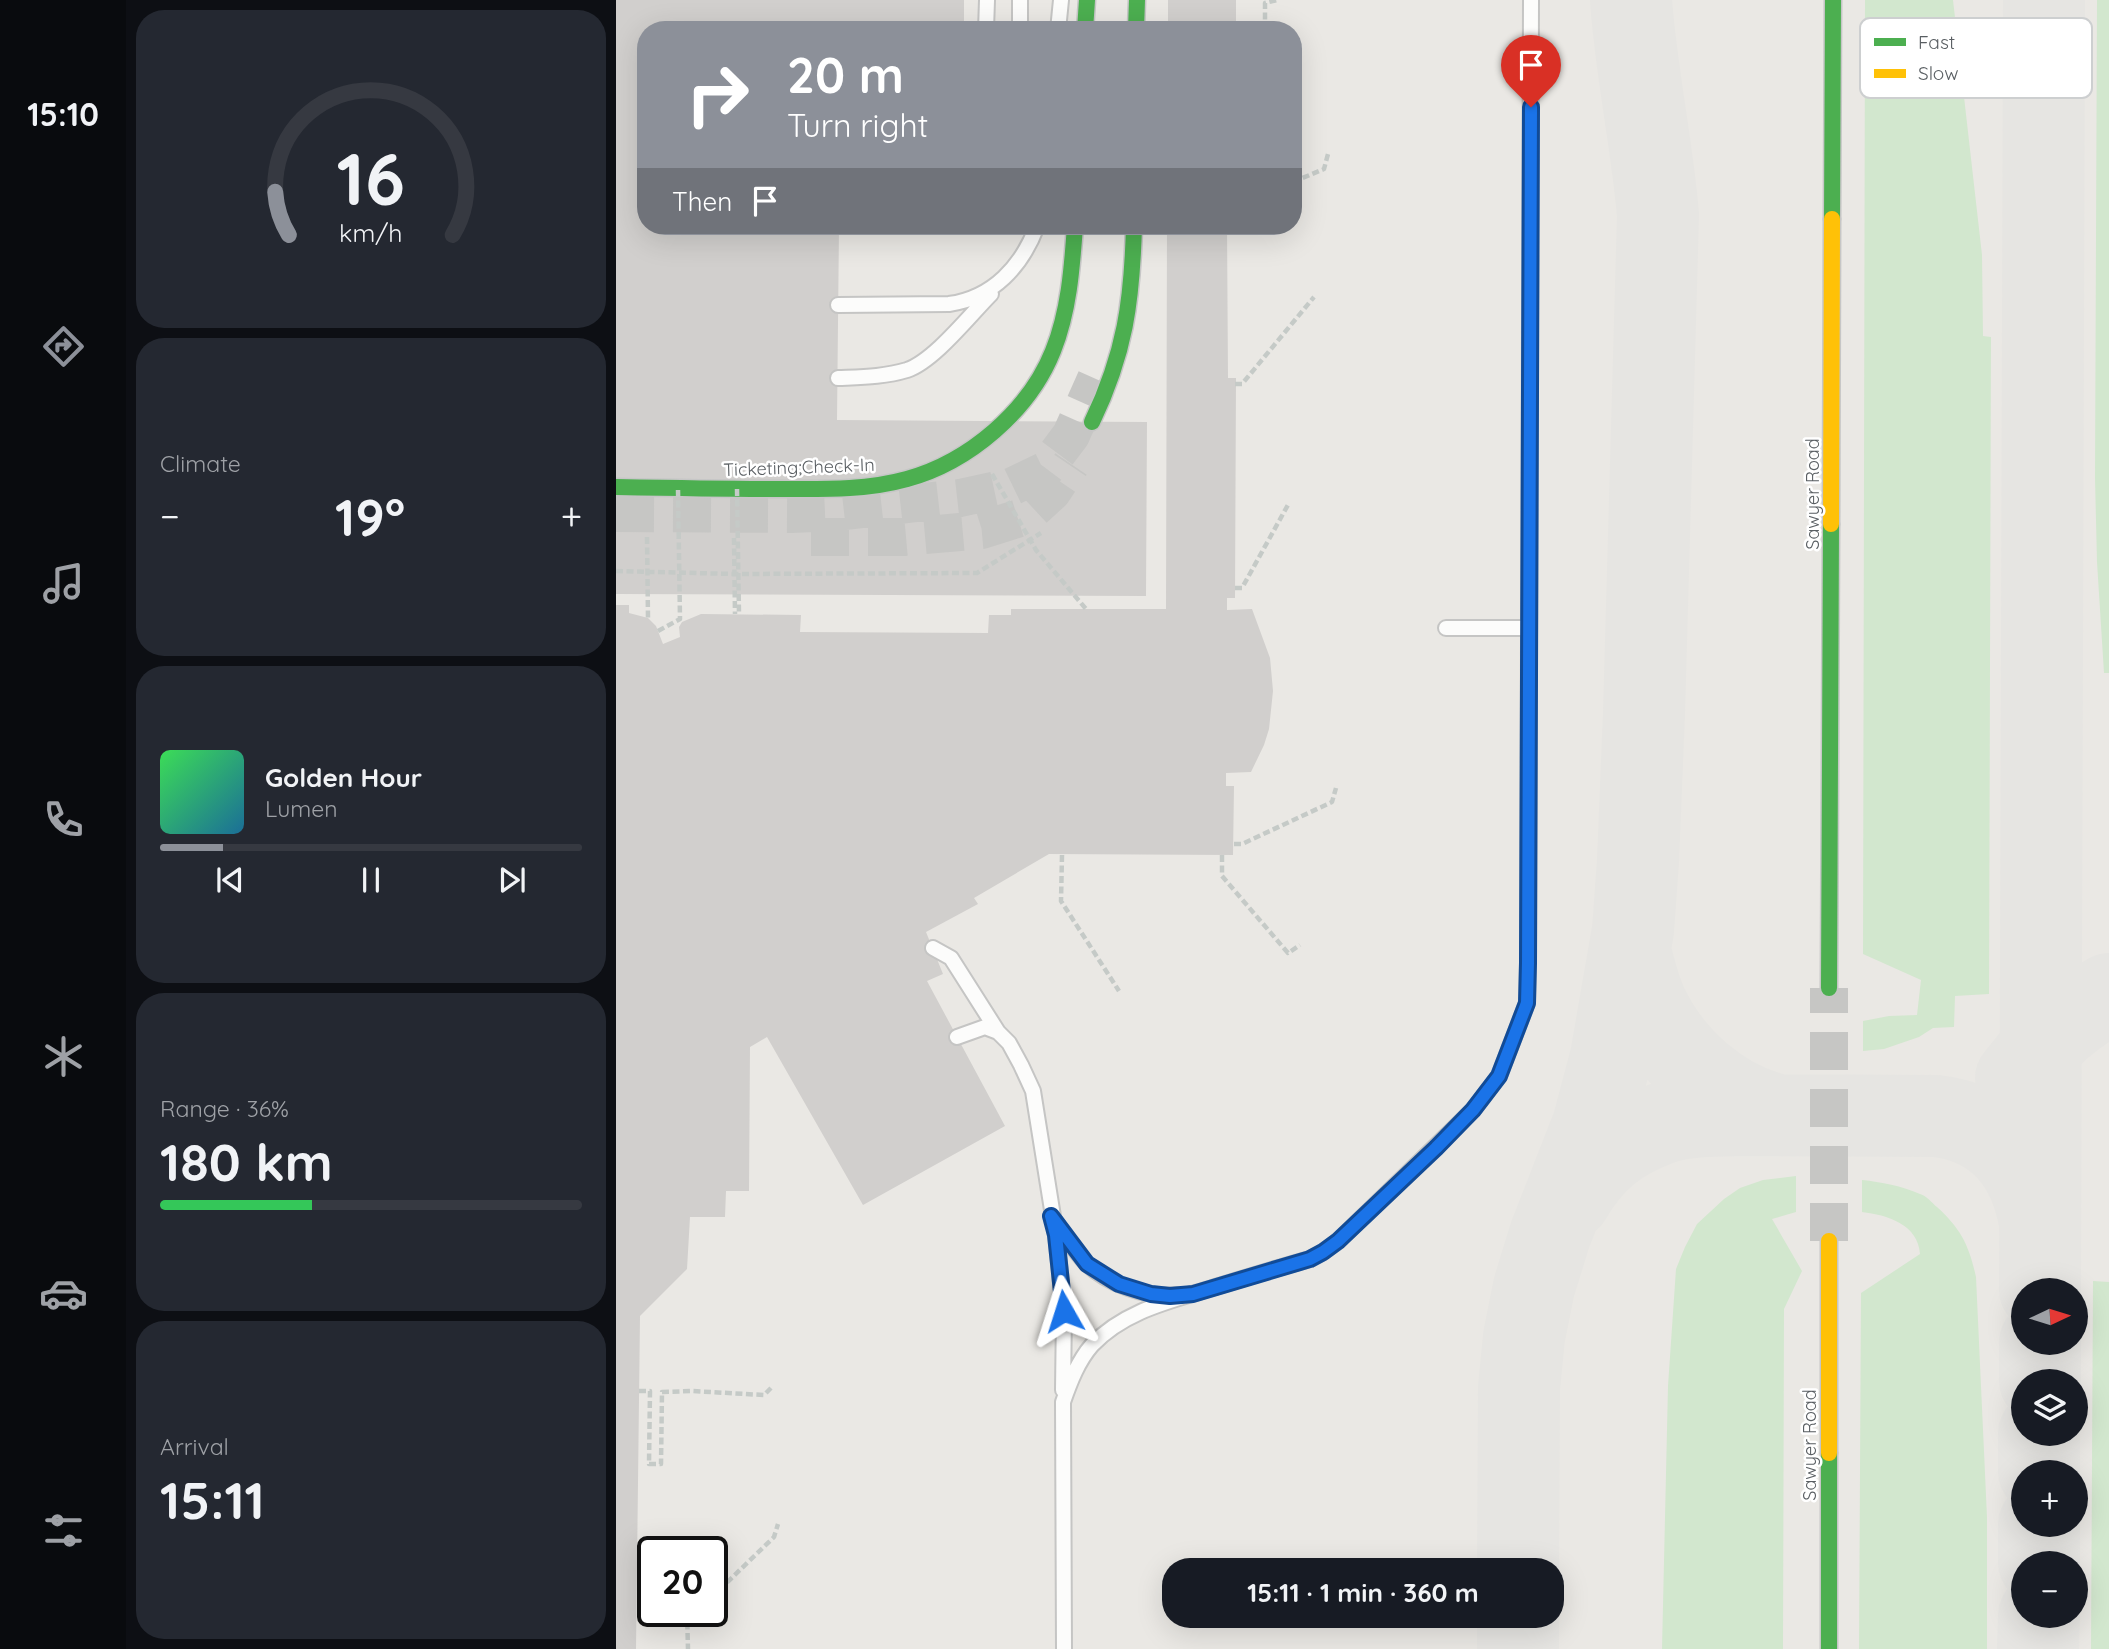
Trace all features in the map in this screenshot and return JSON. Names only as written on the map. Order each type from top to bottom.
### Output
[{"type":"street","points":[[1086,21],[1087,0]]},
{"type":"street","points":[[1136,21],[1137,0]]},
{"type":"street","name":"Sawyer Road","points":[[1829,988],[1833,0]]},
{"type":"street","name":"Ticketing;Check-In","points":[[616,487],[826,489],[880,485],[933,471],[976,446],[1026,396],[1047,367],[1068,296],[1074,235]]},
{"type":"street","points":[[1092,422],[1114,372],[1128,319],[1134,235]]},
{"type":"street","name":"Sawyer Road","points":[[1829,1241],[1829,1649]]},
{"type":"lane","points":[[986,21],[987,0]]},
{"type":"lane","points":[[1020,0],[1020,21]]},
{"type":"lane","points":[[1059,21],[1061,0]]},
{"type":"lane","points":[[1063,1402],[1072,1377],[1090,1347],[1121,1321],[1153,1306],[1310,1259],[1338,1241],[1473,1110],[1499,1076],[1527,1003],[1531,0]]},
{"type":"lane","points":[[838,377],[875,377],[910,369],[932,355],[1005,278],[1025,252],[1033,235]]},
{"type":"lane","points":[[838,305],[965,302],[992,289],[1005,278]]},
{"type":"lane","points":[[1446,628],[1529,628]]},
{"type":"lane","points":[[933,948],[951,958],[998,1032],[1009,1043],[1032,1091],[1056,1235],[1064,1311],[1064,1649]]},
{"type":"lane","points":[[957,1037],[985,1027],[998,1032]]},
{"type":"lane","points":[[1051,1216],[1087,1264],[1108,1279],[1151,1294],[1193,1294]]},
{"type":"path","points":[[1265,21],[1265,1],[1277,0]]},
{"type":"path","points":[[1302,178],[1324,169],[1328,154]]},
{"type":"path","points":[[1235,384],[1242,384],[1314,297]]},
{"type":"path","points":[[976,446],[1036,550],[1086,609]]},
{"type":"path","points":[[658,631],[680,619],[678,489]]},
{"type":"path","points":[[734,538],[737,614],[737,489]]},
{"type":"path","points":[[1235,588],[1242,588],[1289,503]]},
{"type":"path","points":[[616,572],[977,573],[1041,533]]},
{"type":"path","points":[[647,537],[648,618]]},
{"type":"path","points":[[1234,844],[1242,844],[1332,802],[1336,788]]},
{"type":"path","points":[[1062,855],[1061,901],[1119,991]]},
{"type":"path","points":[[1222,855],[1222,876],[1288,953],[1300,945]]},
{"type":"path","points":[[639,1391],[650,1391],[649,1464],[662,1464],[663,1392],[764,1395],[773,1386]]},
{"type":"path","points":[[728,1581],[774,1536],[778,1524]]},
{"type":"path","points":[[687,1627],[688,1649]]},
{"type":"green space","points":[[1865,0],[1953,0],[1955,18],[1865,18]]},
{"type":"green space","points":[[2097,0],[2109,0],[2109,673],[2104,673],[2095,478]]},
{"type":"green space","points":[[1865,98],[1964,98],[1982,255],[1983,336],[1991,337],[1989,994],[1955,996],[1954,1027],[1933,1028],[1919,1037],[1884,1049],[1863,1051],[1863,1021],[1917,1015],[1921,980],[1863,954]]},
{"type":"green space","points":[[1796,1176],[1796,1212],[1772,1219],[1802,1271],[1784,1309],[1783,1649],[1662,1649],[1668,1386],[1676,1269],[1697,1224],[1724,1199],[1740,1188],[1763,1180]]},
{"type":"green space","points":[[1862,1180],[1899,1187],[1927,1198],[1958,1230],[1967,1247],[1976,1277],[1987,1517],[1987,1649],[1859,1649],[1861,1293],[1920,1254],[1914,1235],[1907,1228],[1891,1219],[1862,1212]]},
{"type":"green space","points":[[2093,1281],[2109,1282],[2109,1649],[2091,1649]]},
{"type":"building","points":[[616,0],[964,0],[964,21],[637,21],[637,235],[839,235],[837,420],[1147,422],[1146,596],[616,594]]},
{"type":"building","points":[[1168,0],[1236,0],[1236,21],[1168,21]]},
{"type":"building","points":[[1167,235],[1227,235],[1228,378],[1236,378],[1235,598],[1227,598],[1227,610],[1252,609],[1270,658],[1273,691],[1269,729],[1251,772],[1226,773],[1226,786],[1234,786],[1233,855],[1049,854],[974,898],[978,904],[926,932],[943,974],[927,981],[1005,1126],[863,1205],[767,1037],[750,1047],[749,1191],[726,1191],[725,1217],[690,1217],[687,1269],[640,1316],[636,1649],[616,1649],[616,605],[629,605],[629,613],[648,618],[656,626],[663,644],[680,637],[679,627],[682,622],[701,614],[801,615],[800,632],[988,633],[989,615],[1011,615],[1011,609],[1166,609]]},
{"type":"taxiway","points":[[1518,1558],[1519,1388],[1524,1337],[1534,1287],[1550,1235],[1593,1125],[1611,1057],[1633,930],[1644,713],[1658,215],[1631,0]]},
{"type":"taxiway","points":[[2044,0],[2044,18]]},
{"type":"taxiway","points":[[2040,1278],[2044,98]]},
{"type":"taxiway","points":[[1630,951],[1648,1007],[1658,1026],[1685,1060],[1701,1075],[1737,1100],[1777,1115]]},
{"type":"taxiway","points":[[2016,1078],[2055,1033],[2109,994]]},
{"type":"taxiway","points":[[1570,1199],[1588,1172],[1609,1152],[1647,1129],[1674,1120],[1753,1115],[1936,1116],[1977,1127],[2007,1150],[2028,1182],[2040,1223]]},
{"type":"taxiway","points":[[2040,1355],[2040,1369]]},
{"type":"taxiway","points":[[2039,1446],[2039,1460]]},
{"type":"taxiway","points":[[2039,1537],[2039,1551]]},
{"type":"taxiway","points":[[1518,1628],[1518,1649]]},
{"type":"taxiway","points":[[2038,1649],[2039,1628]]},
{"type":"tunnel","points":[[616,513],[837,512],[960,498],[1011,487],[1044,471],[1071,435],[1096,379]]},
{"type":"tunnel","points":[[811,537],[904,537],[982,530],[1026,516],[1052,492],[1071,464]]},
{"type":"tunnel","points":[[1829,988],[1829,1241]]},
{"type":"traffic: fast","points":[[1086,21],[1087,0]]},
{"type":"traffic: fast","points":[[1136,21],[1137,0]]},
{"type":"traffic: fast","points":[[1832,219],[1833,0]]},
{"type":"traffic: fast","points":[[616,487],[858,487],[907,479],[953,460],[974,447],[1013,413],[1042,373],[1053,351],[1063,320],[1074,235]]},
{"type":"traffic: fast","points":[[1092,422],[1112,373],[1125,327],[1133,235]]},
{"type":"traffic: fast","points":[[1829,988],[1831,524]]},
{"type":"traffic: fast","points":[[1829,1453],[1829,1649]]},
{"type":"traffic: slow","points":[[1831,524],[1832,219]]},
{"type":"traffic: slow","points":[[1829,1241],[1829,1453]]},
{"type":"route","points":[[1064,1311],[1056,1235],[1051,1216],[1087,1264],[1108,1279],[1151,1294],[1193,1294],[1310,1259],[1338,1241],[1473,1110],[1499,1076],[1517,1031],[1527,1003],[1528,963],[1531,107]]}]
